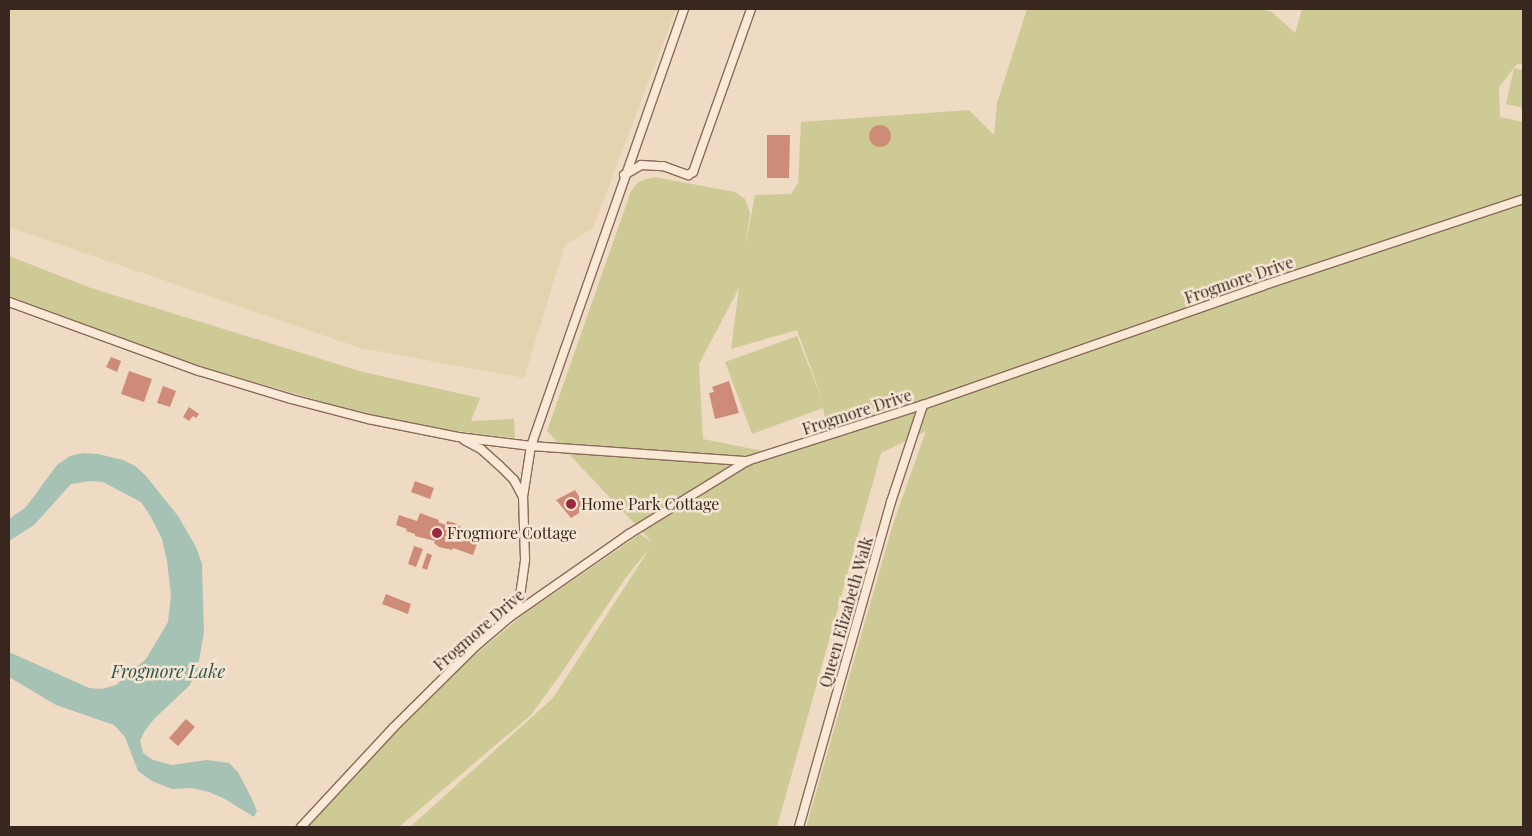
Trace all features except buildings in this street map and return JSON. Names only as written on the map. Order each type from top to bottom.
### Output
[{"type":"lane","points":[[510,617],[518,602],[525,559],[523,497],[531,446],[624,175],[684,9]]},
{"type":"lane","points":[[624,175],[641,165],[663,166],[688,174],[693,172],[751,9]]},
{"type":"lane","name":"Frogmore Drive","points":[[301,827],[400,722],[476,646],[510,617],[629,534],[747,461],[922,405],[1253,289],[1523,200]]},
{"type":"lane","points":[[9,302],[199,372],[368,420],[458,437],[531,446],[747,461]]},
{"type":"lane","name":"Queen Elizabeth Walk","points":[[799,827],[891,502],[922,405]]},
{"type":"lane","points":[[458,437],[480,449],[500,466],[518,486],[523,497]]},
{"type":"shaded area","points":[[9,9],[676,9],[593,228],[565,245],[524,378],[360,348],[9,227]]},
{"type":"shaded area","points":[[1027,9],[1260,9],[1272,12],[1295,33],[1302,9],[1523,9],[1523,64],[1517,64],[1499,87],[1500,117],[1523,122],[1523,827],[806,827],[893,524],[926,431],[881,453],[777,827],[410,827],[553,698],[650,548],[627,576],[531,715],[399,827],[306,827],[410,717],[464,664],[524,614],[640,534],[652,542],[547,431],[631,191],[638,182],[654,177],[735,192],[745,199],[750,213],[745,248],[755,195],[791,194],[798,183],[801,122],[969,110],[994,135],[997,103]],"holes":[[[739,288],[731,349],[797,330],[825,407],[797,336],[725,362],[752,434],[823,408],[828,431],[768,452],[703,439],[699,364]]]},
{"type":"shaded area","points":[[1514,68],[1523,70],[1523,108],[1506,104]]},
{"type":"shaded area","points":[[9,256],[91,288],[363,372],[480,398],[471,421],[514,419],[515,438],[398,424],[193,364],[9,296]]},
{"type":"water","name":"Frogmore Lake","points":[[83,453],[98,454],[123,460],[135,466],[146,476],[178,516],[196,547],[202,564],[204,632],[197,672],[189,686],[154,719],[144,732],[140,741],[143,753],[153,760],[172,765],[207,760],[229,763],[238,772],[251,797],[257,811],[254,817],[225,799],[209,792],[191,788],[172,789],[152,781],[138,771],[125,737],[114,725],[56,705],[9,677],[9,652],[89,688],[102,689],[116,685],[146,659],[168,622],[171,595],[162,539],[141,502],[103,482],[90,481],[71,484],[34,525],[9,541],[9,519],[26,507],[57,465],[70,456]]},
{"type":"place","name":"Home Park Cottage","points":[[571,504]]},
{"type":"place","name":"Frogmore Cottage","points":[[437,533]]}]
